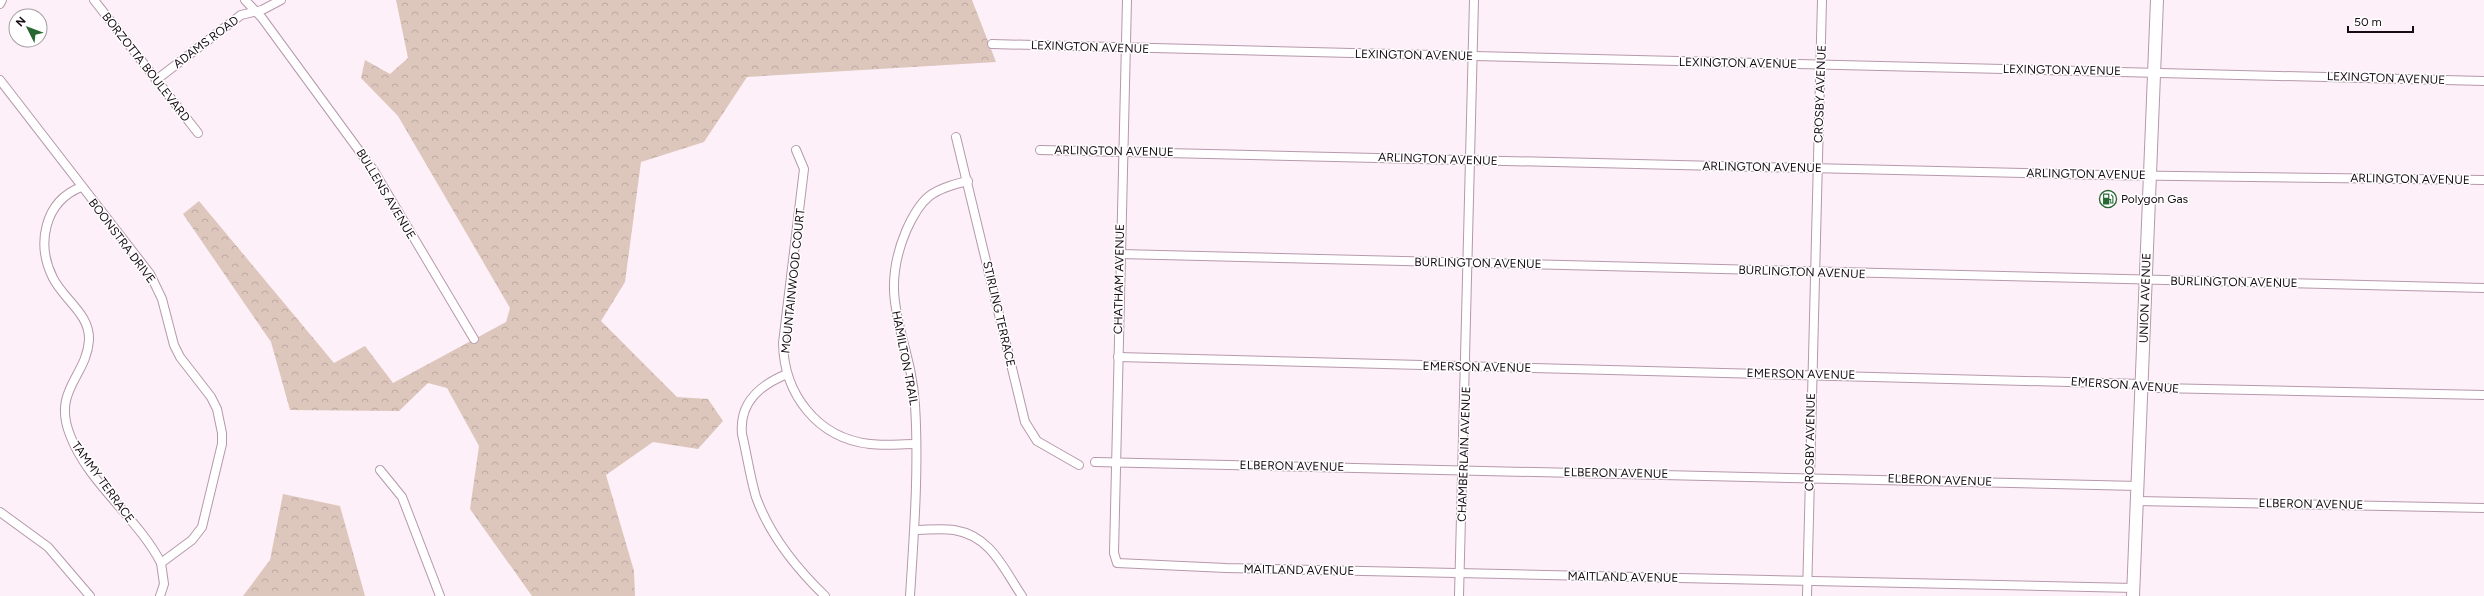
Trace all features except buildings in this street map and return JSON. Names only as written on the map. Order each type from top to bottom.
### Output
[{"type":"main road","name":"UNION AVENUE","points":[[2134,592],[2157,0]]},
{"type":"street","points":[[0,4],[2,0]]},
{"type":"street","name":"BORZOTTA BOULEVARD","points":[[94,0],[198,133]]},
{"type":"street","name":"BULLENS AVENUE","points":[[245,0],[374,171],[474,339]]},
{"type":"street","name":"ADAMS ROAD","points":[[156,80],[241,15],[254,10],[262,10],[281,0]]},
{"type":"street","name":"CHATHAM AVENUE","points":[[1114,559],[1126,0]]},
{"type":"street","name":"CHAMBERLAIN AVENUE","points":[[1459,596],[1464,470],[1474,0]]},
{"type":"street","name":"CROSBY AVENUE","points":[[1807,596],[1822,0]]},
{"type":"street","name":"LEXINGTON AVENUE","points":[[992,44],[1473,57],[2154,72],[2484,82]]},
{"type":"street","name":"BOONSTRA DRIVE","points":[[0,80],[81,187],[150,274],[162,299],[174,345],[180,357],[211,397],[220,421],[222,444],[206,518],[197,535],[161,563]]},
{"type":"street","name":"STIRLING TERRACE","points":[[956,137],[968,181],[1025,422],[1037,441],[1078,465]]},
{"type":"street","name":"MOUNTAINWOOD COURT","points":[[796,150],[804,169],[783,343],[787,374],[806,411],[832,431],[869,444],[916,444]]},
{"type":"street","name":"ARLINGTON AVENUE","points":[[1040,150],[2150,175],[2484,180]]},
{"type":"street","name":"HAMILTON TRAIL","points":[[910,596],[914,530],[916,444],[913,390],[896,311],[893,285],[894,270],[902,241],[922,201],[943,187],[968,181]]},
{"type":"street","name":"TAMMY TERRACE","points":[[81,187],[67,194],[54,207],[47,223],[44,241],[45,254],[54,280],[79,312],[88,331],[88,349],[67,393],[66,423],[75,446],[89,467],[161,563],[164,584],[160,596]]},
{"type":"street","name":"BURLINGTON AVENUE","points":[[1120,254],[2484,288]]},
{"type":"street","name":"EMERSON AVENUE","points":[[1118,358],[1812,374],[2142,384],[2158,388],[2484,395]]},
{"type":"street","points":[[787,374],[769,382],[754,394],[743,419],[742,434],[756,496],[769,525],[792,562],[825,596]]},
{"type":"street","name":"ELBERON AVENUE","points":[[1094,462],[1809,477],[2138,486]]},
{"type":"street","points":[[380,470],[402,497],[440,596]]},
{"type":"street","name":"ELBERON AVENUE","points":[[2137,501],[2484,508]]},
{"type":"street","points":[[0,512],[48,547],[90,596]]},
{"type":"street","points":[[914,530],[954,530],[978,538],[996,555],[1022,596]]},
{"type":"street","name":"MAITLAND AVENUE","points":[[1114,559],[1122,564],[1807,581],[2134,592]]},
{"type":"green space","points":[[396,0],[972,0],[996,62],[747,77],[704,142],[641,162],[625,282],[601,321],[677,397],[708,399],[723,421],[698,449],[653,442],[606,475],[634,571],[635,596],[532,596],[470,509],[479,446],[447,388],[428,383],[399,411],[290,410],[271,342],[183,214],[199,201],[334,363],[365,346],[393,383],[506,322],[510,308],[398,116],[361,78],[365,60],[390,74],[408,58]]},
{"type":"green space","points":[[283,494],[340,506],[365,596],[243,596],[270,560]]},
{"type":"place","name":"Polygon Gas","points":[[2108,199]]}]
